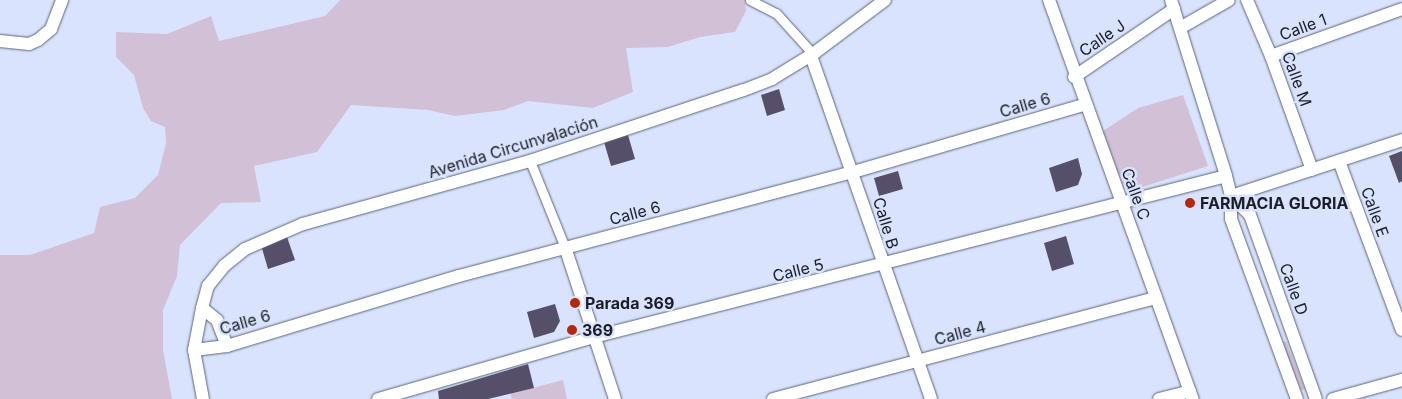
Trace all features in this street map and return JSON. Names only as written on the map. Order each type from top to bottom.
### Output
[{"type":"street","points":[[0,41],[29,44],[38,40],[51,29],[62,0]]},
{"type":"street","points":[[750,0],[776,13],[812,55]]},
{"type":"street","name":"Avenida Circunvalación","points":[[195,399],[191,374],[202,308],[208,286],[224,266],[245,248],[272,235],[530,161],[744,90],[772,79],[812,55],[885,0]]},
{"type":"street","name":"Calle C","points":[[1049,0],[1084,105],[1123,202],[1191,395]]},
{"type":"street","points":[[1180,28],[1229,0]]},
{"type":"street","name":"Calle M","points":[[1247,0],[1271,56],[1312,170]]},
{"type":"street","points":[[1172,5],[1226,176],[1231,196],[1231,219],[1297,399]]},
{"type":"street","name":"Calle J","points":[[1074,77],[1172,5]]},
{"type":"street","name":"Calle 1","points":[[1271,56],[1402,9]]},
{"type":"street","name":"Calle B","points":[[812,55],[853,172],[882,266],[931,399]]},
{"type":"street","name":"Calle 6","points":[[195,353],[227,346],[459,276],[566,250],[853,172],[1084,105]]},
{"type":"street","points":[[1231,196],[1402,140]]},
{"type":"street","name":"Calle E","points":[[1339,160],[1402,330]]},
{"type":"street","points":[[530,161],[566,250],[615,399]]},
{"type":"street","name":"Calle 5","points":[[378,399],[594,337],[882,266],[1226,176]]},
{"type":"street","name":"Calle D","points":[[1231,196],[1250,215],[1316,399]]},
{"type":"street","name":"Calle 4","points":[[773,399],[1156,298]]},
{"type":"street","points":[[202,308],[217,320],[227,346]]},
{"type":"street","points":[[195,353],[203,399]]},
{"type":"street","points":[[1333,399],[1402,380]]},
{"type":"street","points":[[1159,399],[1191,395]]},
{"type":"shaded area","points":[[340,0],[745,0],[746,11],[735,32],[700,37],[668,47],[626,48],[633,92],[593,108],[528,101],[504,110],[455,116],[428,110],[351,105],[317,152],[254,166],[261,202],[221,203],[180,245],[177,276],[163,310],[163,350],[172,399],[0,399],[0,255],[30,255],[94,233],[100,207],[135,198],[158,175],[166,143],[165,127],[151,121],[143,108],[134,75],[116,57],[116,32],[167,34],[211,16],[219,41],[325,16]]},
{"type":"shaded area","points":[[1183,95],[1208,166],[1133,190],[1124,188],[1103,131],[1138,108]]},
{"type":"shaded area","points":[[1286,341],[1305,389],[1301,390],[1282,343]]},
{"type":"shaded area","points":[[563,380],[567,399],[512,399],[510,394]]},
{"type":"building","points":[[779,89],[785,110],[767,116],[761,95]]},
{"type":"building","points":[[628,135],[635,159],[611,166],[604,142]]},
{"type":"building","points":[[1402,151],[1402,181],[1399,183],[1389,156]]},
{"type":"building","points":[[1078,158],[1082,174],[1078,185],[1056,192],[1049,168]]},
{"type":"building","points":[[898,171],[903,189],[879,196],[874,178]]},
{"type":"building","points":[[1066,236],[1074,264],[1052,271],[1044,243]]},
{"type":"building","points":[[287,237],[295,260],[268,269],[261,245]]},
{"type":"building","points":[[555,304],[560,321],[554,332],[534,338],[527,312]]},
{"type":"building","points":[[528,364],[534,388],[488,399],[439,399],[438,391]]},
{"type":"place","name":"FARMACIA GLORIA","points":[[1190,203]]},
{"type":"place","name":"Parada 369","points":[[575,303]]},
{"type":"place","name":"369","points":[[572,330]]}]
